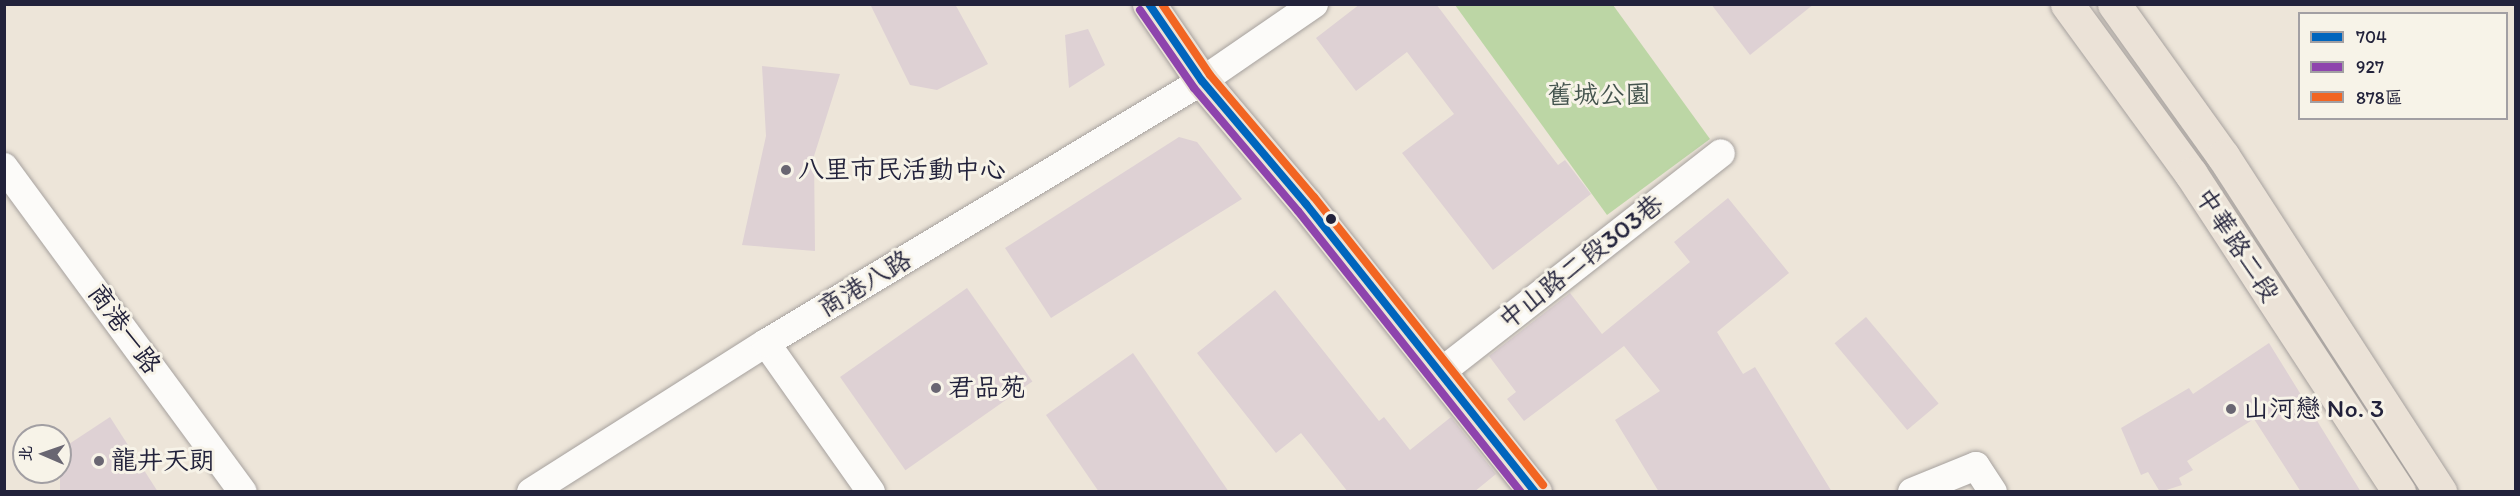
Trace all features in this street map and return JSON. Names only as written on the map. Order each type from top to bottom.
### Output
[{"type":"main road","points":[[1149,4],[1202,81],[1441,372],[1535,492]]},
{"type":"main road","name":"中華路二段","points":[[2067,4],[2191,174],[2399,492]]},
{"type":"main road","name":"中華路二段","points":[[2114,4],[2223,156],[2440,492]]},
{"type":"street","name":"商港八路","points":[[531,492],[766,343],[1202,81],[1314,4]]},
{"type":"street","name":"中山路二段303巷","points":[[1441,372],[1721,153]]},
{"type":"street","name":"商港一路","points":[[4,167],[243,492]]},
{"type":"street","points":[[766,343],[871,492]]},
{"type":"street","points":[[1912,492],[1976,466],[1993,492]]},
{"type":"green space","name":"舊城公園","points":[[1455,5],[1613,5],[1710,139],[1607,215]]},
{"type":"building","points":[[870,4],[955,4],[988,64],[937,90],[910,85]]},
{"type":"building","points":[[1360,4],[1436,4],[1558,165],[1565,160],[1591,194],[1493,270],[1402,153],[1454,114],[1407,52],[1356,91],[1316,38]]},
{"type":"building","points":[[1711,4],[1814,4],[1750,55]]},
{"type":"building","points":[[1088,29],[1105,65],[1069,88],[1065,35]]},
{"type":"building","name":"八里市民活動中心","points":[[762,66],[840,74],[814,156],[815,251],[742,245],[766,136]]},
{"type":"building","points":[[1179,137],[1197,142],[1242,199],[1051,318],[1005,248]]},
{"type":"building","points":[[1728,198],[1789,273],[1717,332],[1743,374],[1755,367],[1832,492],[1659,492],[1615,420],[1660,391],[1624,346],[1524,421],[1507,399],[1516,392],[1489,356],[1570,293],[1602,334],[1690,262],[1674,242]]},
{"type":"building","name":"君品苑","points":[[967,288],[1032,381],[905,470],[840,377]]},
{"type":"building","points":[[1275,290],[1379,421],[1384,417],[1410,450],[1451,417],[1496,474],[1474,492],[1348,492],[1301,433],[1276,453],[1197,353]]},
{"type":"building","points":[[1866,317],[1939,404],[1907,430],[1835,343]]},
{"type":"building","name":"山河戀 No. 3","points":[[2269,343],[2361,492],[2301,492],[2254,419],[2187,461],[2193,470],[2179,478],[2182,485],[2160,492],[2148,472],[2141,475],[2121,428],[2189,388],[2193,394]]},
{"type":"building","points":[[1133,353],[1229,492],[1099,492],[1046,415]]},
{"type":"building","name":"龍井天朗","points":[[110,417],[158,492],[60,492],[60,484],[72,484],[72,442]]},
{"type":"transit line","name":"704","points":[[1149,4],[1202,81],[1306,204],[1535,492]]},
{"type":"transit line","name":"878區","points":[[1162,4],[1210,75],[1314,197],[1543,485]]},
{"type":"transit line","name":"927","points":[[1140,10],[1194,88],[1298,211],[1521,492]]},
{"type":"place","name":"八里市民活動中心","points":[[786,170]]},
{"type":"place","name":"君品苑","points":[[936,388]]},
{"type":"place","name":"山河戀 No. 3","points":[[2231,409]]},
{"type":"place","name":"龍井天朗","points":[[99,461]]}]
